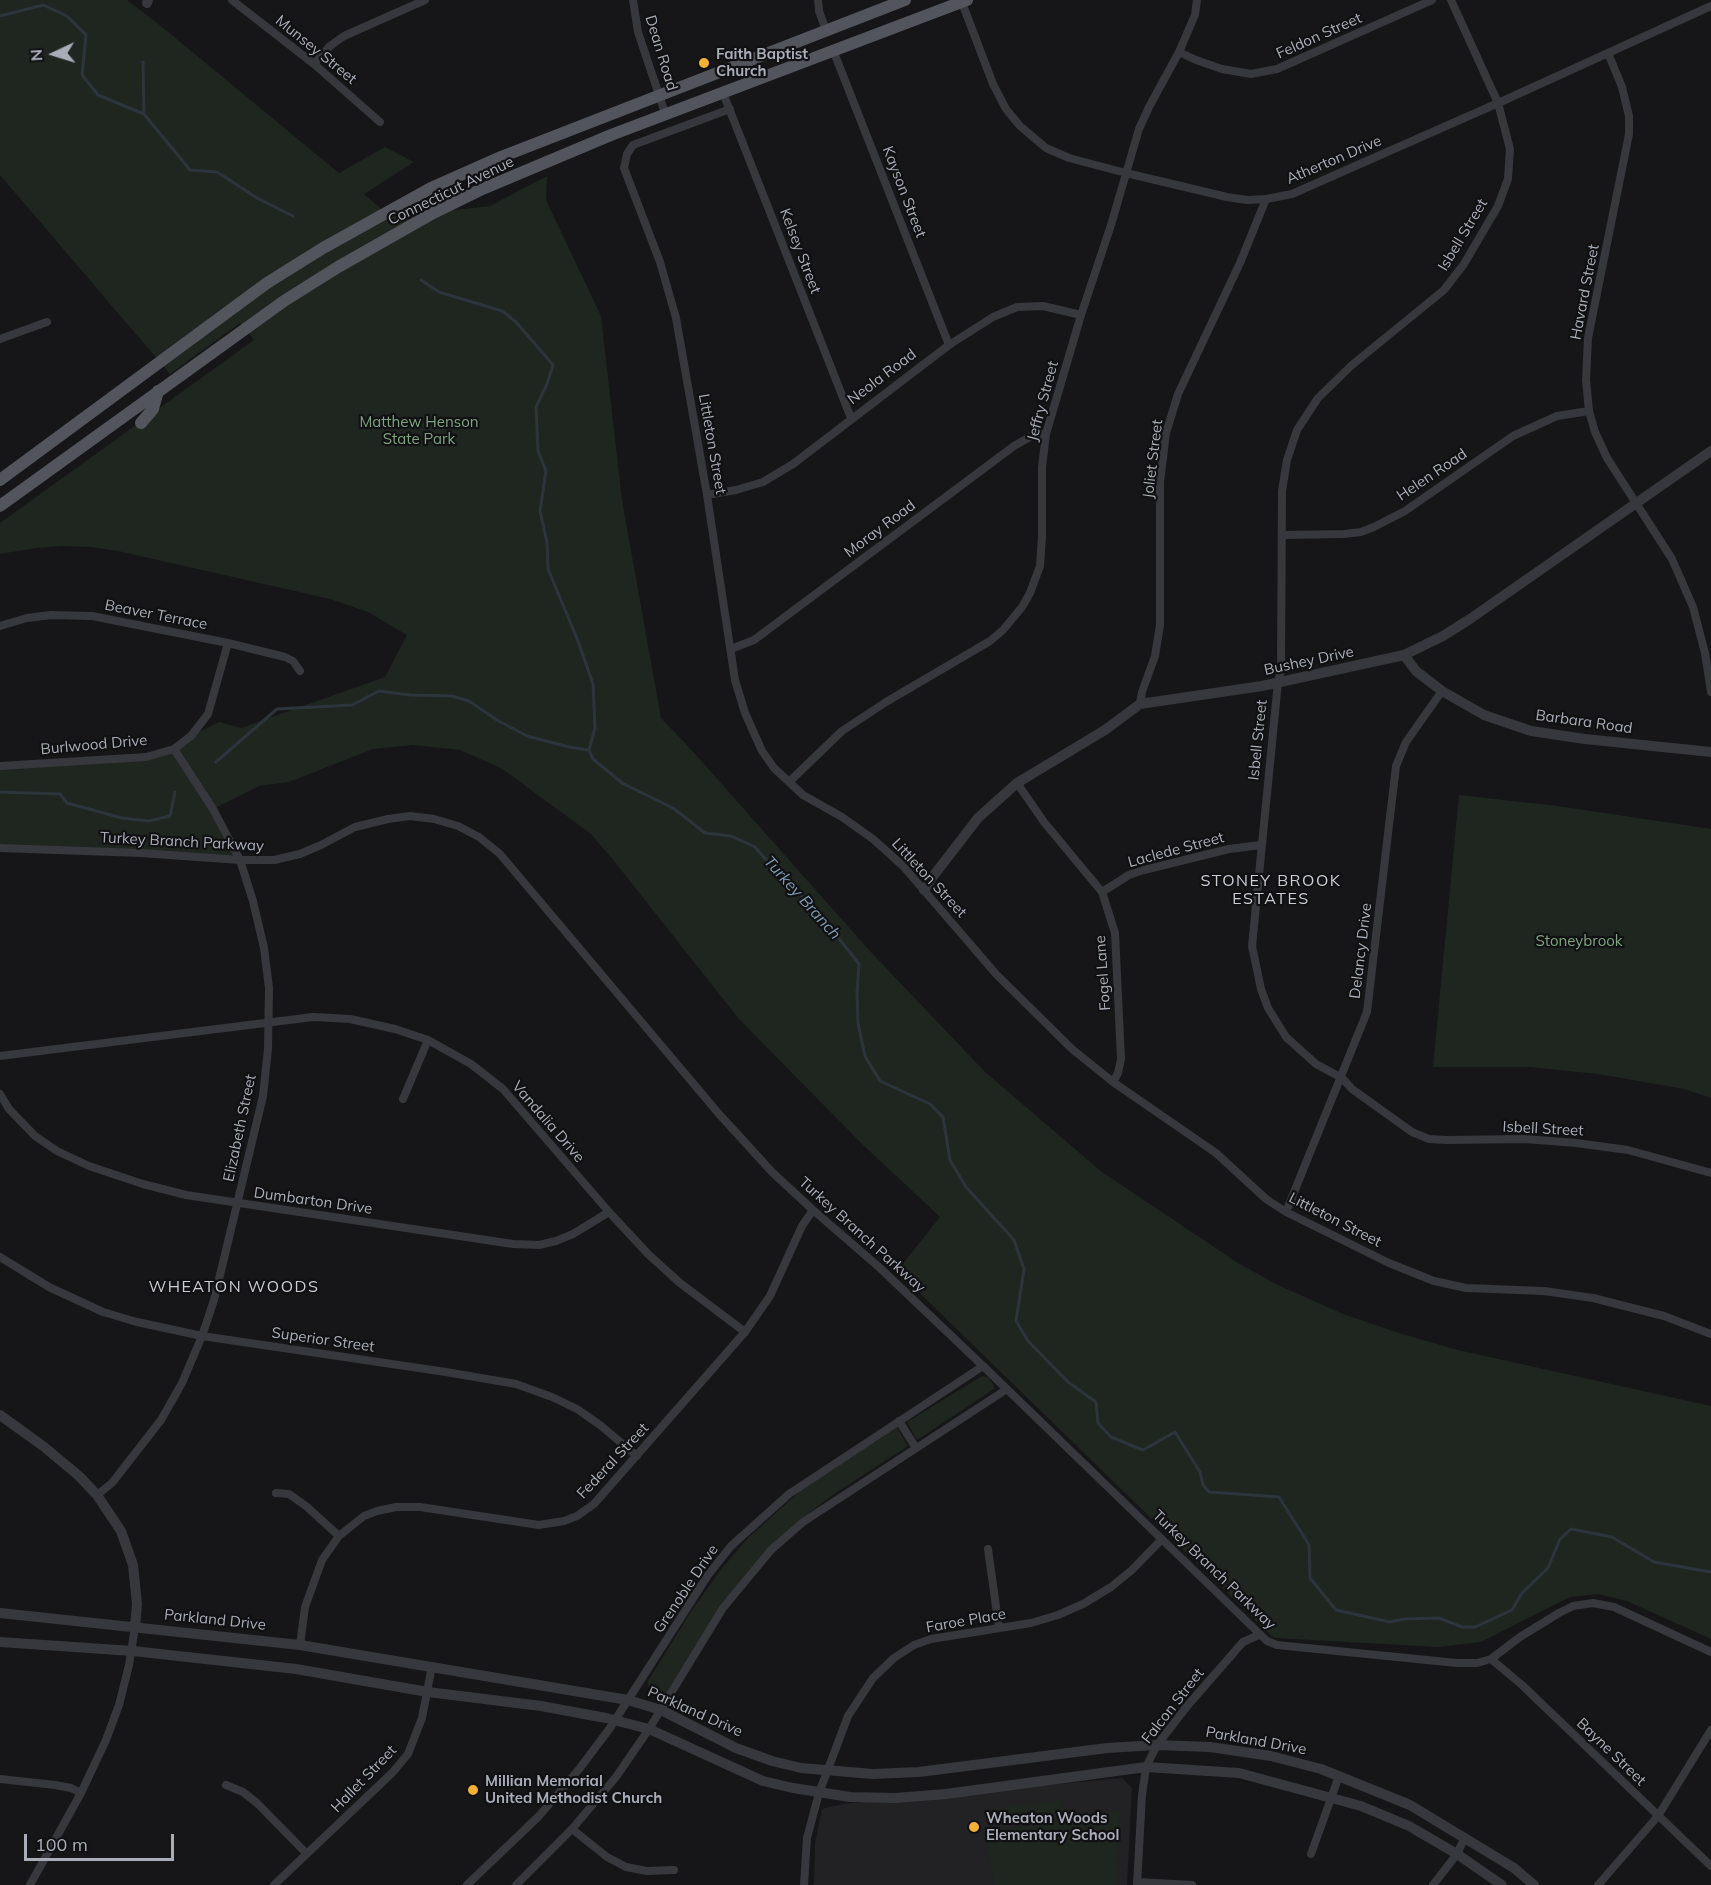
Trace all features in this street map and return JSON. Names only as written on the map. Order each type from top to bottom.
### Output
[{"type":"main road","name":"Connecticut Avenue","points":[[0,480],[267,283],[323,248],[431,188],[501,157],[905,0]]},
{"type":"main road","name":"Connecticut Avenue","points":[[0,506],[284,301],[338,267],[423,219],[471,194],[665,113],[963,1]]},
{"type":"main road","points":[[141,423],[153,409],[158,392]]},
{"type":"main road","points":[[71,429],[83,446]]},
{"type":"street","name":"Munsey Street","points":[[232,0],[314,64],[380,122]]},
{"type":"street","points":[[314,64],[330,46],[344,36],[425,0]]},
{"type":"street","name":"Dean Road","points":[[633,0],[638,33],[665,113]]},
{"type":"street","points":[[818,0],[819,11],[826,30]]},
{"type":"street","name":"Jeffry Street","points":[[789,782],[842,731],[886,702],[990,641],[1003,630],[1030,593],[1040,566],[1042,467],[1046,434],[1139,129],[1179,52],[1195,15],[1197,0]]},
{"type":"street","name":"Feldon Street","points":[[1179,52],[1196,60],[1251,74],[1277,69],[1432,0]]},
{"type":"street","name":"Isbell Street","points":[[1451,0],[1498,103],[1510,149],[1508,179],[1498,206],[1464,264],[1444,290],[1353,365],[1318,398],[1297,430],[1287,460],[1282,491],[1281,670],[1252,946],[1261,989],[1268,1008],[1286,1037],[1316,1064],[1342,1078],[1352,1089],[1401,1125],[1429,1139],[1525,1139],[1576,1143],[1628,1150],[1711,1173]]},
{"type":"street","name":"Atherton Drive","points":[[963,1],[993,84],[1006,109],[1020,126],[1046,147],[1069,158],[1247,200],[1292,194],[1711,6]]},
{"type":"street","name":"Kayson Street","points":[[833,50],[949,345]]},
{"type":"street","name":"Havard Street","points":[[1608,53],[1622,87],[1629,116],[1629,135],[1588,338],[1586,380],[1590,411],[1607,458],[1672,559],[1693,607],[1705,654],[1711,692]]},
{"type":"street","name":"Kelsey Street","points":[[723,93],[851,418]]},
{"type":"street","name":"Littleton Street","points":[[730,109],[633,146],[627,154],[624,168],[660,262],[676,318],[707,495],[735,680],[749,723],[762,751],[774,768],[803,795],[842,817],[873,839],[903,866],[996,974],[1072,1049],[1113,1082],[1216,1154],[1266,1198],[1286,1212],[1389,1263],[1434,1281],[1466,1288],[1544,1291],[1593,1298],[1664,1316],[1711,1334]]},
{"type":"street","name":"Joliet Street","points":[[1140,704],[1155,656],[1160,625],[1160,482],[1166,432],[1178,394],[1240,263],[1266,199]]},
{"type":"street","name":"Neola Road","points":[[707,495],[763,482],[793,464],[949,345],[993,317],[1017,307],[1043,306],[1081,315]]},
{"type":"street","points":[[0,339],[47,322]]},
{"type":"street","name":"Helen Road","points":[[1282,535],[1344,534],[1361,532],[1374,527],[1405,511],[1513,436],[1557,417],[1590,411]]},
{"type":"street","name":"Moray Road","points":[[731,649],[754,640],[1014,446],[1035,434],[1046,434]]},
{"type":"street","name":"Bushey Drive","points":[[924,890],[978,818],[1017,783],[1105,730],[1140,704],[1278,682],[1363,666],[1404,655],[1443,636],[1470,619],[1711,452]]},
{"type":"street","name":"Beaver Terrace","points":[[0,626],[27,618],[51,615],[92,616],[228,643],[285,657],[293,661],[300,672]]},
{"type":"street","name":"Burlwood Drive","points":[[0,766],[146,757],[174,749],[191,736],[208,714],[228,643]]},
{"type":"street","name":"Barbara Road","points":[[1404,655],[1416,671],[1442,691],[1484,715],[1531,731],[1711,752]]},
{"type":"street","name":"Delancy Drive","points":[[1286,1212],[1367,1012],[1396,766],[1406,742],[1442,691]]},
{"type":"street","name":"Elizabeth Street","points":[[97,1495],[112,1483],[161,1420],[182,1383],[202,1336],[214,1300],[238,1203],[262,1096],[268,1049],[269,988],[264,948],[253,901],[240,860],[213,809],[174,749]]},
{"type":"street","name":"Fogel Lane","points":[[1017,783],[1044,822],[1102,892],[1115,933],[1118,973],[1121,1059],[1113,1082]]},
{"type":"street","name":"Turkey Branch Parkway","points":[[0,848],[9,846],[274,860],[300,854],[355,827],[388,819],[410,816],[434,819],[458,826],[479,837],[500,854],[719,1114],[772,1172],[880,1268],[1267,1641],[1277,1645],[1477,1663],[1491,1659],[1520,1637],[1559,1613],[1573,1606],[1593,1603],[1614,1607],[1711,1652]]},
{"type":"street","name":"Laclede Street","points":[[1102,892],[1129,875],[1144,870],[1229,849],[1261,845]]},
{"type":"street","name":"Vandalia Drive","points":[[0,1056],[313,1017],[350,1019],[395,1029],[428,1040],[471,1064],[503,1089],[648,1254],[681,1283],[745,1332]]},
{"type":"street","points":[[403,1099],[428,1040]]},
{"type":"street","name":"Dumbarton Drive","points":[[0,1094],[9,1109],[35,1136],[57,1151],[89,1166],[186,1195],[513,1244],[539,1245],[556,1241],[573,1234],[609,1212]]},
{"type":"street","name":"Federal Street","points":[[300,1645],[305,1607],[322,1560],[339,1536],[364,1516],[396,1507],[420,1508],[539,1525],[564,1521],[577,1516],[594,1504],[745,1332],[770,1296],[802,1226],[813,1210]]},
{"type":"street","name":"Superior Street","points":[[0,1257],[49,1287],[103,1312],[137,1322],[202,1336],[516,1384],[577,1409],[637,1456]]},
{"type":"street","name":"Grenoble Drive","points":[[467,1885],[539,1816],[580,1768],[615,1720],[708,1575],[731,1546],[789,1494],[983,1366]]},
{"type":"street","points":[[516,1885],[572,1829],[616,1777],[649,1729],[723,1608],[771,1550],[802,1522],[1007,1389]]},
{"type":"street","points":[[0,1415],[44,1446],[97,1495],[121,1531],[133,1565],[137,1604],[133,1651],[119,1705],[106,1740],[81,1793],[30,1885]]},
{"type":"street","points":[[899,1421],[916,1448]]},
{"type":"street","points":[[276,1493],[289,1494],[339,1536]]},
{"type":"street","name":"Faroe Place","points":[[804,1885],[807,1838],[819,1793],[848,1716],[873,1678],[894,1658],[914,1645],[931,1639],[1031,1623],[1058,1616],[1083,1604],[1111,1587],[1162,1539]]},
{"type":"street","points":[[988,1549],[999,1628]]},
{"type":"street","name":"Parkland Drive","points":[[0,1613],[300,1645],[628,1700],[661,1710],[726,1743],[763,1758],[801,1768],[827,1771],[873,1774],[919,1772],[1107,1748],[1157,1745],[1210,1746],[1271,1756],[1321,1769],[1410,1805],[1514,1868],[1534,1885]]},
{"type":"street","name":"Falcon Street","points":[[1137,1884],[1146,1767],[1157,1745],[1243,1642],[1259,1635]]},
{"type":"street","points":[[0,1642],[133,1651],[296,1669],[428,1692],[541,1706],[649,1729],[763,1781],[850,1797],[946,1794],[1146,1767],[1239,1773],[1361,1806],[1410,1826],[1457,1854],[1502,1885]]},
{"type":"street","name":"Bayne Street","points":[[1491,1659],[1522,1685],[1711,1866]]},
{"type":"street","name":"Hallet Street","points":[[274,1885],[393,1773],[408,1754],[422,1718],[432,1666]]},
{"type":"street","points":[[1599,1885],[1658,1816],[1711,1730]]},
{"type":"street","points":[[1311,1854],[1339,1776]]},
{"type":"street","points":[[0,1779],[55,1785],[81,1793]]},
{"type":"street","points":[[226,1785],[243,1792],[257,1803],[307,1854]]},
{"type":"street","points":[[572,1829],[608,1857],[626,1867],[647,1871],[674,1870]]},
{"type":"street","points":[[1433,1885],[1457,1854],[1465,1838]]},
{"type":"street","points":[[1137,1884],[1192,1885]]},
{"type":"shaded area","name":"Wheaton Woods Elementary School","points":[[1122,1778],[1132,1788],[1127,1885],[814,1885],[815,1844],[822,1809],[842,1804]]},
{"type":"green space","name":"Matthew Henson State Park","points":[[0,0],[127,0],[339,173],[385,147],[414,162],[364,194],[390,217],[490,206],[547,176],[546,200],[601,316],[622,500],[661,718],[869,950],[985,1072],[1102,1172],[1238,1263],[1278,1285],[1343,1314],[1402,1334],[1458,1350],[1711,1406],[1711,1639],[1627,1601],[1598,1594],[1570,1597],[1481,1642],[1438,1647],[1272,1636],[897,1271],[940,1217],[861,1143],[739,1019],[591,834],[501,768],[460,750],[413,745],[373,749],[289,782],[259,786],[213,809],[240,860],[0,848],[0,766],[146,757],[174,749],[191,736],[219,722],[241,728],[385,677],[407,635],[368,612],[330,599],[118,551],[62,546],[0,554],[0,523],[254,340],[240,323],[170,374],[0,175]]},
{"type":"green space","name":"Stoneybrook","points":[[1459,795],[1558,806],[1711,829],[1711,1098],[1684,1089],[1598,1074],[1529,1067],[1433,1067]]},
{"type":"green space","points":[[982,1376],[988,1377],[994,1389],[917,1440],[907,1422]]},
{"type":"green space","points":[[897,1428],[908,1446],[837,1492],[793,1525],[769,1548],[694,1649],[667,1693],[658,1696],[649,1691],[648,1681],[692,1610],[722,1568],[749,1537],[806,1486]]},
{"type":"green space","points":[[1061,1800],[1063,1817],[1033,1821],[1030,1804]]},
{"type":"green space","points":[[1027,1803],[1030,1820],[999,1825],[997,1808]]},
{"type":"green space","points":[[1119,1810],[1117,1885],[994,1885],[986,1833]]},
{"type":"waterway","name":"Turkey Branch","points":[[0,16],[43,5],[67,16],[86,35],[82,75],[98,95],[144,114],[190,170],[217,172],[257,198],[293,216]]},
{"type":"waterway","points":[[143,62],[144,114]]},
{"type":"waterway","name":"Turkey Branch","points":[[421,280],[439,292],[502,311],[516,322],[553,365],[536,407],[538,451],[546,471],[540,511],[547,542],[548,569],[593,684],[595,728],[589,750],[593,759],[622,783],[673,808],[705,833],[731,836],[755,847],[779,875],[816,909],[859,964],[858,1023],[865,1056],[880,1081],[930,1104],[943,1117],[950,1160],[966,1187],[1014,1240],[1024,1269],[1016,1321],[1028,1341],[1068,1382],[1096,1402],[1098,1423],[1111,1437],[1143,1450],[1175,1432],[1200,1472],[1203,1485],[1209,1492],[1279,1497],[1309,1545],[1310,1578],[1336,1610],[1390,1622],[1403,1619],[1439,1618],[1462,1627],[1475,1627],[1512,1610],[1522,1593],[1548,1568],[1560,1539],[1571,1529],[1612,1537],[1654,1562],[1711,1572]]},
{"type":"waterway","points":[[216,762],[277,709],[352,705],[379,691],[410,695],[452,696],[469,701],[497,720],[527,736],[589,750]]},
{"type":"waterway","points":[[0,792],[60,794],[67,803],[122,818],[149,821],[170,816],[175,792]]},
{"type":"place","name":"Faith Baptist Church","points":[[704,63]]},
{"type":"place","name":"Millian Memorial United Methodist Church","points":[[473,1790]]},
{"type":"place","name":"Wheaton Woods Elementary School","points":[[974,1827]]},
{"type":"district","name":"STONEY BROOK ESTATES","points":[[1271,890]]},
{"type":"district","name":"WHEATON WOODS","points":[[234,1287]]}]
